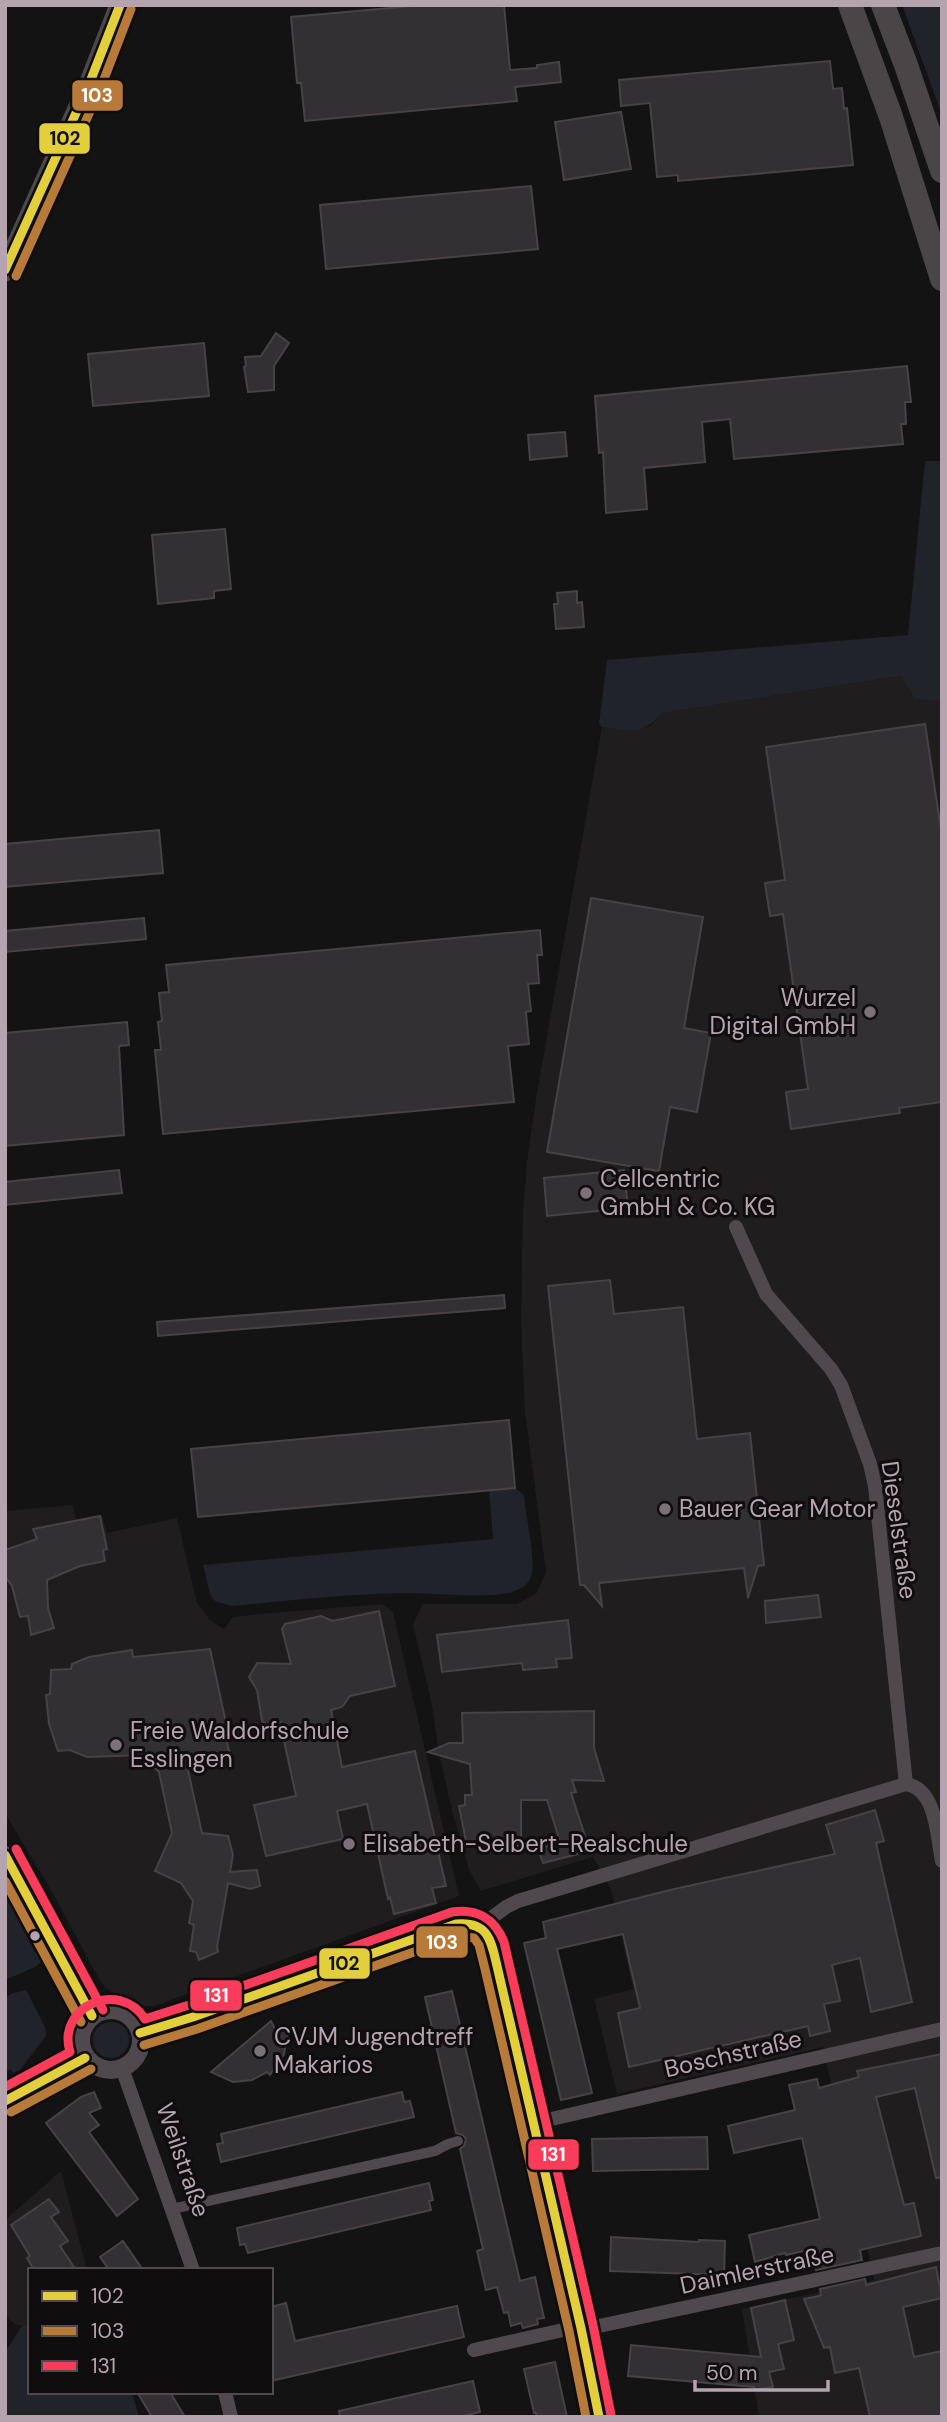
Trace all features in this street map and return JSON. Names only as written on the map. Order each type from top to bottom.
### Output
[{"type":"highway","points":[[850,5],[895,129],[942,279]]},
{"type":"highway","points":[[883,5],[942,171]]},
{"type":"main road","points":[[5,271],[90,82],[120,5]]},
{"type":"street","name":"Dieselstraße","points":[[736,1227],[766,1294],[841,1384],[870,1464],[875,1486],[906,1784]]},
{"type":"street","points":[[479,1927],[518,1901],[906,1784],[914,1786],[929,1801],[942,1861]]},
{"type":"street","points":[[5,1855],[92,2016]]},
{"type":"street","points":[[140,2034],[456,1924],[468,1923],[479,1927],[487,1934],[492,1945],[581,2328],[599,2417]]},
{"type":"street","points":[[107,2010],[122,2012],[134,2020],[140,2034],[140,2050],[132,2062],[122,2068],[101,2069],[85,2058],[81,2047],[80,2035],[85,2024],[92,2016],[107,2010]]},
{"type":"street","name":"Boschstraße","points":[[534,2123],[942,2029]]},
{"type":"street","points":[[5,2101],[85,2058]]},
{"type":"street","name":"Weilstraße","points":[[122,2068],[192,2268]]},
{"type":"street","points":[[172,2209],[435,2151],[458,2141]]},
{"type":"street","name":"Daimlerstraße","points":[[474,2350],[942,2253]]},
{"type":"street","points":[[225,2394],[231,2417]]},
{"type":"shaded area","points":[[902,5],[942,5],[942,115]]},
{"type":"shaded area","points":[[925,461],[942,461],[942,702],[915,699],[901,676],[663,713],[648,726],[635,730],[602,727],[599,724],[607,660],[908,635]]},
{"type":"shaded area","points":[[901,676],[915,699],[942,702],[942,2417],[759,2417],[742,2309],[874,2280],[823,2047],[617,2094],[594,1999],[633,1989],[611,1889],[593,1857],[481,1891],[469,1870],[452,1810],[413,1624],[423,1604],[517,1604],[536,1594],[546,1572],[525,1411],[521,1320],[523,1211],[536,1098],[602,727],[635,730],[650,726],[663,713]]},
{"type":"shaded area","points":[[515,1488],[524,1495],[533,1563],[530,1579],[515,1591],[482,1595],[359,1595],[231,1606],[215,1601],[210,1594],[203,1565],[493,1539],[489,1490]]},
{"type":"shaded area","name":"Freie Waldorfschule Esslingen","points":[[73,1505],[76,1520],[102,1515],[107,1533],[177,1518],[197,1603],[210,1620],[224,1629],[233,1617],[261,1614],[382,1604],[393,1612],[459,1896],[154,2006],[143,2006],[106,1988],[5,1813],[5,1511]]},
{"type":"shaded area","points":[[5,1888],[42,1961],[35,1967],[5,1980]]},
{"type":"shaded area","points":[[26,1990],[45,2027],[46,2036],[20,2070],[13,2073],[11,2069],[5,2072],[5,1994],[7,1997]]},
{"type":"shaded area","points":[[111,2022],[124,2027],[129,2040],[124,2053],[111,2058],[98,2053],[93,2040],[98,2027]]},
{"type":"shaded area","points":[[61,2171],[86,2268],[28,2268],[28,2326],[15,2324],[5,2316],[5,2220]]},
{"type":"shaded area","points":[[22,2326],[28,2326],[28,2394],[133,2394],[139,2417],[5,2417],[5,2352]]},
{"type":"building","points":[[423,5],[504,5],[510,70],[537,68],[537,65],[559,62],[561,82],[515,87],[517,101],[305,121],[301,83],[297,83],[291,17]]},
{"type":"building","points":[[830,61],[833,89],[842,88],[844,109],[847,108],[853,165],[678,181],[678,175],[657,177],[650,103],[621,106],[619,80]]},
{"type":"building","points":[[621,112],[631,169],[564,180],[555,122]]},
{"type":"building","points":[[531,186],[538,249],[326,269],[320,205]]},
{"type":"building","points":[[276,333],[289,343],[274,366],[274,390],[248,392],[245,357],[261,356]]},
{"type":"building","points":[[204,343],[209,396],[93,406],[88,354]]},
{"type":"building","points":[[907,366],[911,402],[905,402],[906,424],[901,424],[903,444],[734,459],[730,419],[702,422],[705,462],[644,468],[647,509],[606,513],[603,452],[599,453],[595,396]]},
{"type":"building","points":[[565,432],[567,456],[530,460],[528,435]]},
{"type":"building","points":[[225,529],[231,589],[214,591],[214,598],[158,604],[152,535]]},
{"type":"building","points":[[577,591],[577,603],[582,602],[584,627],[556,629],[554,604],[558,604],[557,593]]},
{"type":"building","points":[[925,724],[942,836],[942,1102],[899,1108],[900,1113],[791,1129],[786,1092],[808,1089],[783,914],[770,916],[765,883],[785,880],[766,747]]},
{"type":"building","points":[[159,830],[163,873],[5,887],[5,844]]},
{"type":"building","points":[[591,898],[703,917],[684,1028],[711,1033],[697,1112],[670,1107],[659,1171],[547,1152]]},
{"type":"building","points":[[144,918],[146,939],[5,952],[5,931]]},
{"type":"building","points":[[540,930],[542,955],[537,955],[539,983],[528,984],[531,1011],[526,1012],[529,1044],[508,1046],[514,1102],[163,1134],[155,1050],[161,1050],[159,993],[169,992],[166,965]]},
{"type":"building","points":[[127,1022],[129,1045],[119,1046],[124,1135],[5,1146],[5,1033]]},
{"type":"building","points":[[119,1170],[122,1193],[5,1205],[5,1182]]},
{"type":"building","name":"Cellcentric GmbH & Co. KG","points":[[624,1170],[628,1208],[547,1216],[544,1178]]},
{"type":"building","points":[[610,1280],[614,1314],[683,1307],[697,1439],[750,1433],[764,1565],[758,1566],[748,1598],[744,1568],[599,1583],[602,1606],[584,1585],[580,1585],[548,1286]]},
{"type":"building","points":[[504,1295],[505,1308],[158,1336],[157,1322]]},
{"type":"building","points":[[509,1420],[515,1488],[198,1517],[191,1449]]},
{"type":"building","points":[[100,1516],[107,1549],[103,1550],[105,1561],[80,1566],[47,1580],[48,1608],[54,1628],[31,1635],[28,1616],[20,1617],[12,1586],[5,1576],[5,1550],[37,1539],[33,1529]]},
{"type":"building","points":[[818,1595],[821,1617],[766,1623],[765,1601]]},
{"type":"building","points":[[379,1611],[395,1686],[350,1696],[342,1707],[331,1710],[342,1767],[415,1751],[446,1886],[432,1888],[436,1903],[394,1914],[390,1897],[388,1899],[367,1804],[337,1811],[343,1839],[266,1856],[254,1805],[296,1796],[280,1722],[267,1725],[262,1721],[257,1690],[249,1677],[257,1663],[291,1664],[282,1629],[285,1624],[321,1616],[333,1621]]},
{"type":"building","points":[[568,1620],[572,1658],[556,1659],[557,1667],[523,1670],[522,1663],[442,1672],[437,1635]]},
{"type":"building","name":"Freie Waldorfschule Esslingen","points":[[210,1649],[228,1732],[225,1733],[230,1756],[187,1766],[202,1833],[228,1836],[233,1855],[230,1872],[257,1870],[260,1886],[250,1889],[228,1883],[218,1952],[199,1960],[196,1952],[190,1951],[194,1925],[189,1923],[193,1901],[181,1883],[155,1871],[172,1833],[159,1772],[142,1755],[87,1757],[70,1750],[58,1751],[49,1724],[46,1695],[50,1694],[51,1670],[71,1669],[72,1664],[89,1657],[132,1650],[133,1657]]},
{"type":"building","points":[[594,1711],[594,1748],[604,1781],[572,1780],[576,1792],[571,1793],[590,1851],[543,1863],[538,1849],[560,1842],[547,1800],[521,1800],[521,1846],[467,1847],[459,1806],[465,1805],[465,1795],[472,1795],[470,1764],[428,1752],[449,1743],[463,1743],[462,1713]]},
{"type":"building","points":[[875,1810],[884,1841],[876,1843],[912,2002],[871,2012],[860,1958],[832,1965],[840,2001],[824,2004],[830,2031],[810,2036],[808,2026],[629,2067],[618,2013],[640,2008],[623,1934],[557,1949],[592,2093],[561,2100],[524,1943],[546,1938],[543,1922],[674,1889],[835,1854],[826,1825]]},
{"type":"building","points":[[452,1991],[520,2281],[535,2277],[544,2318],[537,2319],[538,2324],[523,2328],[521,2323],[511,2326],[508,2312],[504,2313],[497,2287],[486,2290],[477,2251],[483,2249],[460,2149],[466,2139],[456,2133],[425,1997]]},
{"type":"building","name":"CVJM Jugendtreff Makarios","points":[[271,2021],[277,2033],[289,2028],[284,2054],[270,2075],[267,2072],[252,2080],[233,2082],[211,2072]]},
{"type":"building","points":[[942,2054],[942,2177],[936,2178],[915,2088],[876,2097],[904,2205],[914,2203],[921,2236],[860,2250],[862,2260],[816,2270],[812,2249],[786,2255],[785,2253],[755,2262],[749,2235],[820,2219],[802,2138],[734,2153],[728,2126],[795,2110],[789,2085],[817,2079],[819,2088],[859,2077],[857,2071]]},
{"type":"building","points":[[94,2092],[101,2108],[89,2113],[99,2125],[89,2132],[138,2199],[117,2216],[46,2123],[81,2097]]},
{"type":"building","points":[[402,2092],[404,2102],[410,2101],[414,2117],[221,2162],[217,2144],[223,2143],[221,2134]]},
{"type":"building","points":[[707,2137],[708,2169],[593,2171],[592,2139]]},
{"type":"building","points":[[429,2183],[433,2200],[429,2201],[431,2210],[248,2253],[245,2244],[240,2245],[237,2228]]},
{"type":"building","points":[[49,2199],[59,2212],[51,2217],[68,2241],[60,2246],[75,2268],[33,2268],[27,2258],[30,2256],[11,2225]]},
{"type":"building","points":[[611,2237],[725,2241],[724,2275],[610,2271]]},
{"type":"building","points":[[123,2241],[142,2268],[108,2268],[100,2257]]},
{"type":"building","points":[[936,2267],[942,2298],[903,2307],[914,2357],[942,2351],[942,2417],[870,2417],[859,2368],[835,2373],[830,2347],[824,2348],[804,2299],[821,2295],[820,2289],[865,2279],[866,2285]]},
{"type":"building","points":[[785,2300],[794,2340],[778,2344],[784,2369],[769,2372],[773,2387],[754,2390],[754,2387],[628,2376],[631,2345],[761,2357],[751,2308]]},
{"type":"building","points":[[286,2303],[295,2341],[457,2306],[464,2337],[273,2381],[273,2306]]},
{"type":"building","points":[[555,2362],[567,2417],[537,2417],[524,2369]]},
{"type":"building","points":[[473,2381],[480,2412],[467,2415],[468,2417],[340,2417],[339,2411]]},
{"type":"building","points":[[138,2394],[171,2394],[185,2417],[152,2417]]},
{"type":"transit line","name":"102","points":[[5,270],[90,82],[120,5]]},
{"type":"transit line","name":"103","points":[[16,276],[101,87],[131,9]]},
{"type":"transit line","name":"131","points":[[16,1849],[103,2010]]},
{"type":"transit line","name":"102","points":[[5,1855],[92,2016]]},
{"type":"transit line","name":"103","points":[[5,1881],[81,2022]]},
{"type":"transit line","name":"131","points":[[5,2087],[70,2052],[68,2036],[72,2022],[81,2011],[93,2003],[121,2001],[134,2007],[145,2019],[452,1912],[469,1912],[484,1917],[496,1927],[504,1942],[593,2325],[611,2415]]},
{"type":"transit line","name":"102","points":[[140,2033],[193,2017],[456,1924],[467,1924],[481,1929],[490,1940],[495,1957],[599,2417]]},
{"type":"transit line","name":"103","points":[[144,2045],[197,2029],[459,1936],[474,1938],[479,1945],[485,1969],[569,2331],[586,2417]]},
{"type":"transit line","name":"102","points":[[5,2101],[85,2058]]},
{"type":"transit line","name":"103","points":[[11,2112],[91,2069]]},
{"type":"place","name":"Wurzel Digital GmbH","points":[[870,1012]]},
{"type":"place","name":"Cellcentric GmbH & Co. KG","points":[[586,1193]]},
{"type":"place","name":"Bauer Gear Motor","points":[[665,1509]]},
{"type":"place","name":"Freie Waldorfschule Esslingen","points":[[116,1745]]},
{"type":"place","name":"Elisabeth-Selbert-Realschule","points":[[349,1844]]},
{"type":"place","name":"CVJM Jugendtreff Makarios","points":[[260,2051]]}]
